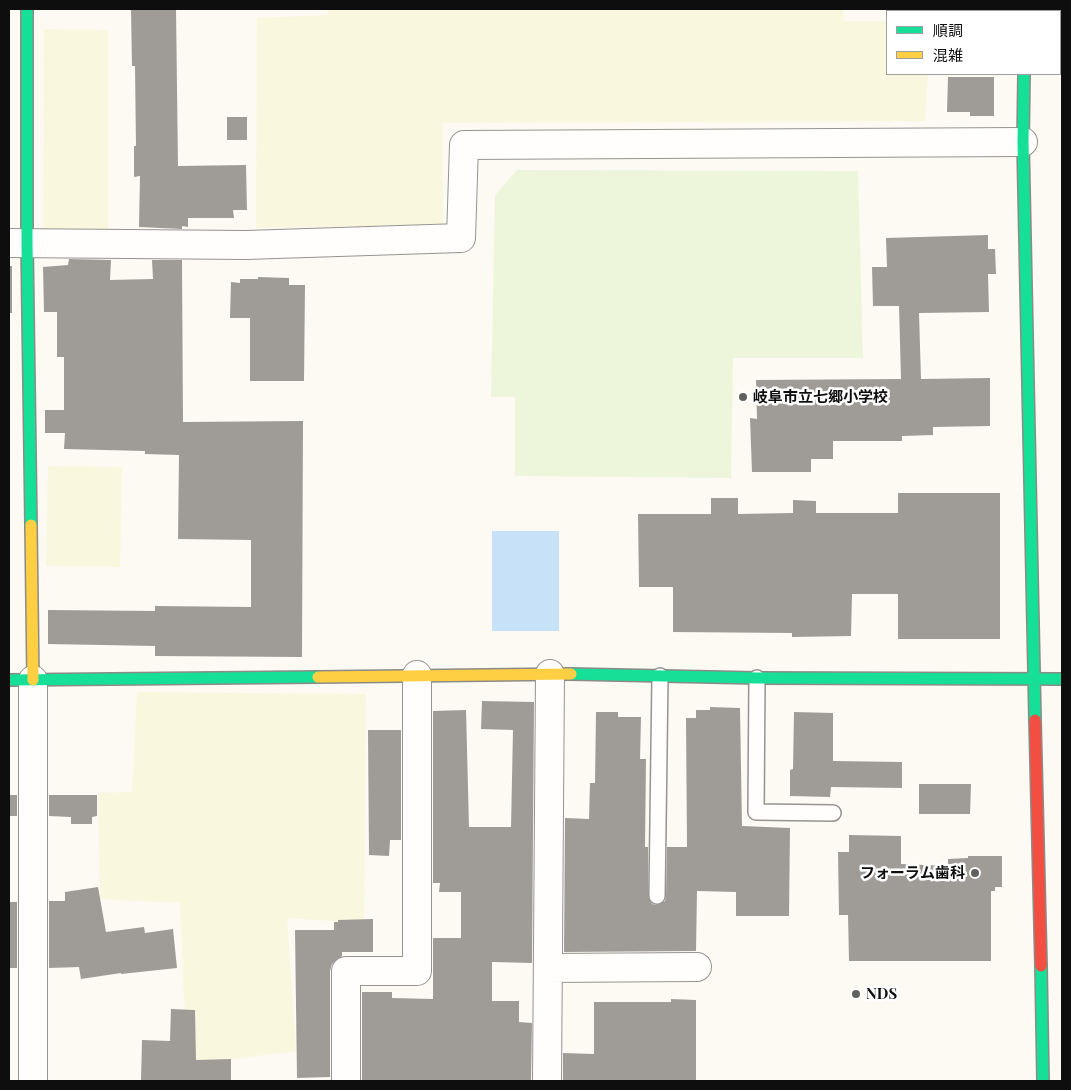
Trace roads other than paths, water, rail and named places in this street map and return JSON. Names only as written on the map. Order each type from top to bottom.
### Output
[{"type":"street","points":[[28,9],[18,243],[21,680],[32,1081]]},
{"type":"street","points":[[1024,75],[1023,142],[1033,680],[1043,1081]]},
{"type":"street","points":[[18,243],[246,245],[461,238],[464,145],[1023,142]]},
{"type":"street","points":[[21,680],[550,674],[757,678],[1062,679]]},
{"type":"street","points":[[547,1081],[550,674]]},
{"type":"street","points":[[346,1081],[346,971],[417,971],[417,675]]},
{"type":"street","points":[[548,968],[697,967]]},
{"type":"lane","points":[[657,896],[660,676]]},
{"type":"lane","points":[[757,678],[756,812],[833,813]]},
{"type":"water","points":[[492,531],[559,531],[559,631],[492,631]]},
{"type":"place","name":"岐阜市立七郷小学校","points":[[743,397]]},
{"type":"place","name":"フォーラム歯科","points":[[975,873]]},
{"type":"place","name":"NDS","points":[[856,994]]}]
